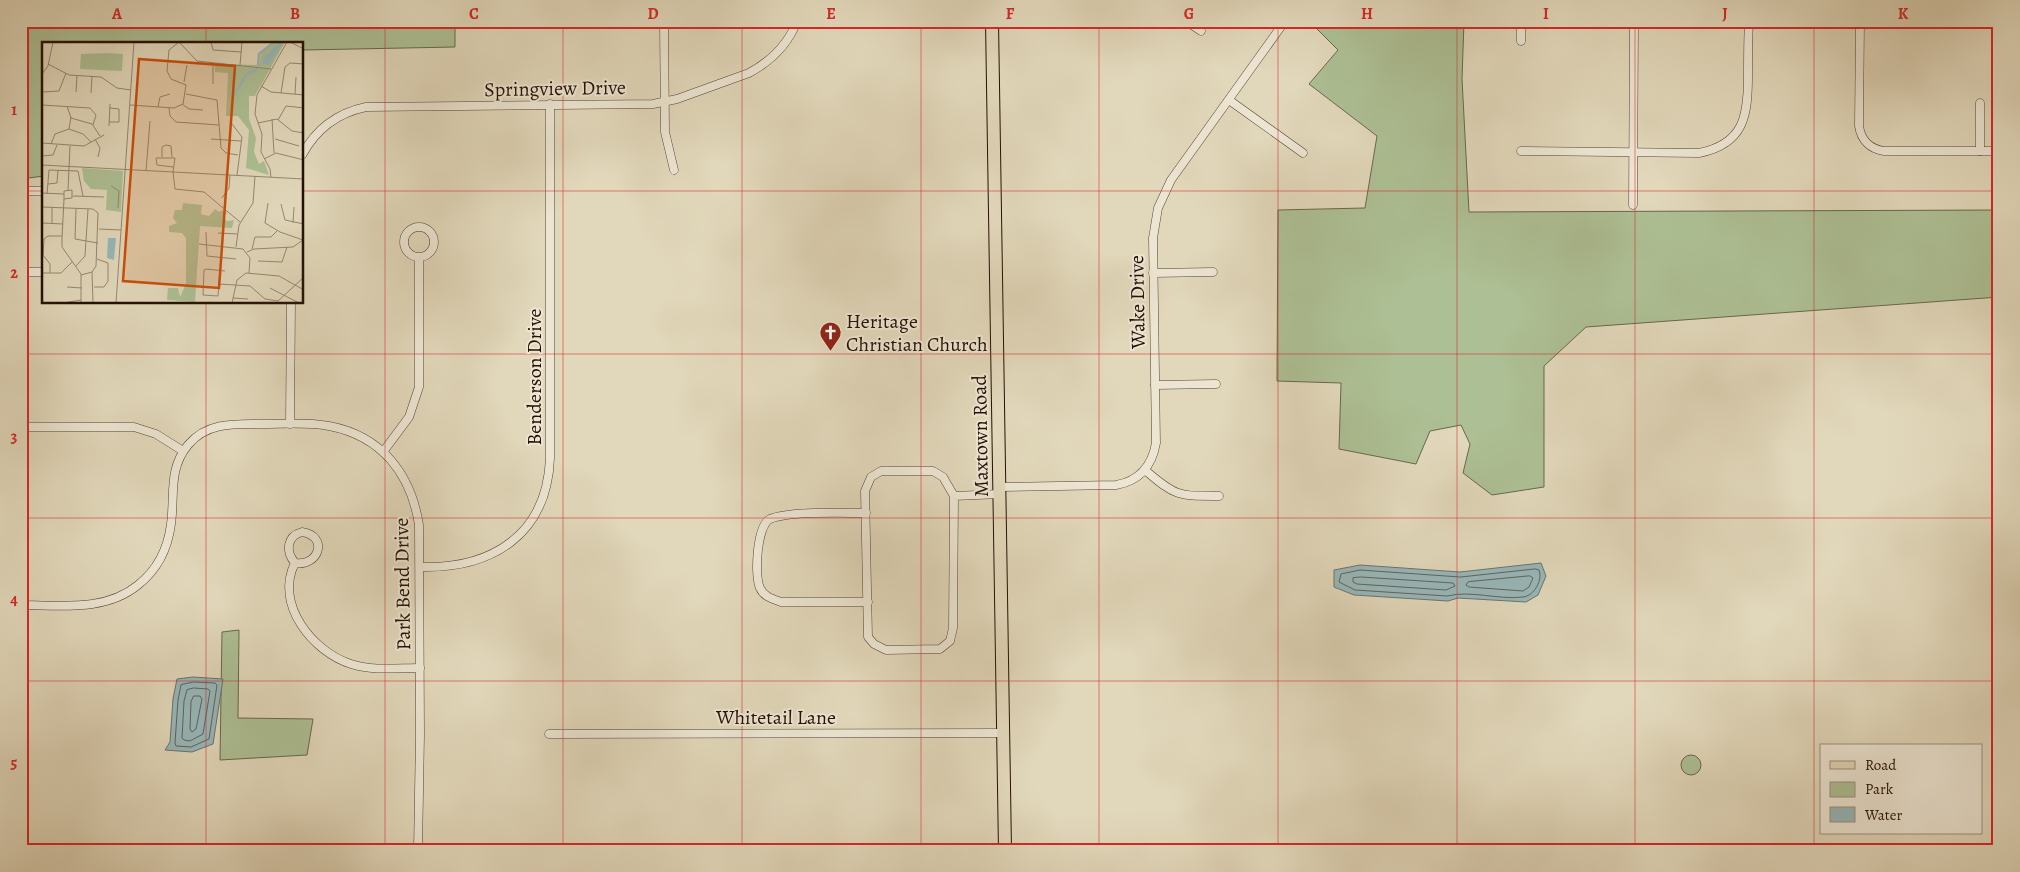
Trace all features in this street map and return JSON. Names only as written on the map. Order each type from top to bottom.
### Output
[{"type":"main road","name":"Maxtown Road","points":[[992,21],[1006,851]]},
{"type":"street","points":[[664,21],[664,132],[674,170]]},
{"type":"street","name":"Springview Drive","points":[[304,152],[316,134],[326,125],[339,116],[358,109],[664,102],[749,73],[761,66],[782,47],[797,21]]},
{"type":"street","points":[[1186,21],[1201,31]]},
{"type":"street","name":"Wake Drive","points":[[1145,470],[1151,462],[1156,443],[1153,238],[1155,222],[1163,196],[1171,180],[1285,21]]},
{"type":"street","points":[[1521,21],[1521,41]]},
{"type":"street","points":[[1634,21],[1634,205]]},
{"type":"street","points":[[1521,151],[1699,153],[1720,146],[1734,136],[1745,118],[1747,107],[1748,21]]},
{"type":"street","points":[[1860,21],[1860,126],[1866,142],[1873,148],[1884,151],[1999,151]]},
{"type":"street","points":[[1229,100],[1303,153]]},
{"type":"street","points":[[1980,103],[1980,151]]},
{"type":"street","name":"Benderson Drive","points":[[420,567],[450,567],[468,564],[491,556],[504,548],[526,528],[538,509],[548,481],[550,458],[550,104]]},
{"type":"street","points":[[21,192],[42,191]]},
{"type":"street","points":[[417,226],[428,230],[433,236],[434,242],[430,253],[419,258],[409,253],[404,242],[405,234],[417,226]]},
{"type":"street","points":[[383,452],[409,417],[419,387],[419,258]]},
{"type":"street","points":[[21,272],[42,272]]},
{"type":"street","points":[[1153,273],[1214,272]]},
{"type":"street","points":[[290,424],[291,304]]},
{"type":"street","points":[[1155,385],[1216,384]]},
{"type":"street","name":"Park Bend Drive","points":[[21,605],[89,605],[102,603],[121,596],[138,585],[157,564],[169,538],[172,523],[172,482],[174,471],[183,452],[199,435],[218,426],[229,424],[290,424],[330,426],[360,437],[383,452],[395,464],[412,493],[419,525],[418,851]]},
{"type":"street","points":[[24,427],[134,428],[156,434],[183,452]]},
{"type":"street","points":[[954,496],[1000,490],[1116,485],[1132,480],[1145,470],[1172,492],[1191,496],[1219,496]]},
{"type":"street","points":[[881,471],[933,471],[943,477],[954,496],[953,628],[950,641],[940,649],[886,650],[874,644],[868,637],[865,491],[871,477],[881,471]]},
{"type":"street","points":[[866,513],[782,515],[768,520],[760,532],[757,571],[760,588],[769,598],[781,602],[868,602]]},
{"type":"street","points":[[302,532],[313,536],[317,541],[318,548],[315,557],[304,563],[295,562],[290,556],[291,539],[302,532]]},
{"type":"street","points":[[295,562],[290,577],[292,604],[304,628],[325,651],[337,659],[357,666],[371,668],[420,668]]},
{"type":"street","name":"Whitetail Lane","points":[[550,734],[1003,732]]},
{"type":"green space","points":[[21,21],[455,21],[455,47],[304,50],[304,42],[42,42],[42,176],[21,179]]},
{"type":"green space","points":[[1312,21],[1464,21],[1462,79],[1469,212],[1999,210],[1999,297],[1586,327],[1544,366],[1544,487],[1492,495],[1463,473],[1470,444],[1461,425],[1430,431],[1416,464],[1339,449],[1341,383],[1277,381],[1278,210],[1365,208],[1377,136],[1309,84],[1338,50],[1311,23]]},
{"type":"green space","points":[[239,630],[238,718],[313,719],[307,755],[220,760],[222,632]]},
{"type":"green space","points":[[1687,755],[1695,755],[1701,761],[1701,769],[1695,775],[1687,775],[1681,769],[1681,761]]},
{"type":"water","points":[[1541,563],[1546,576],[1538,595],[1526,602],[1458,598],[1448,601],[1354,595],[1334,587],[1334,570],[1360,565],[1460,572]]},
{"type":"water","points":[[193,677],[223,679],[213,744],[192,752],[165,750],[170,742],[173,699],[177,679]]},
{"type":"place","name":"Heritage Christian Church","points":[[830,351]]}]
